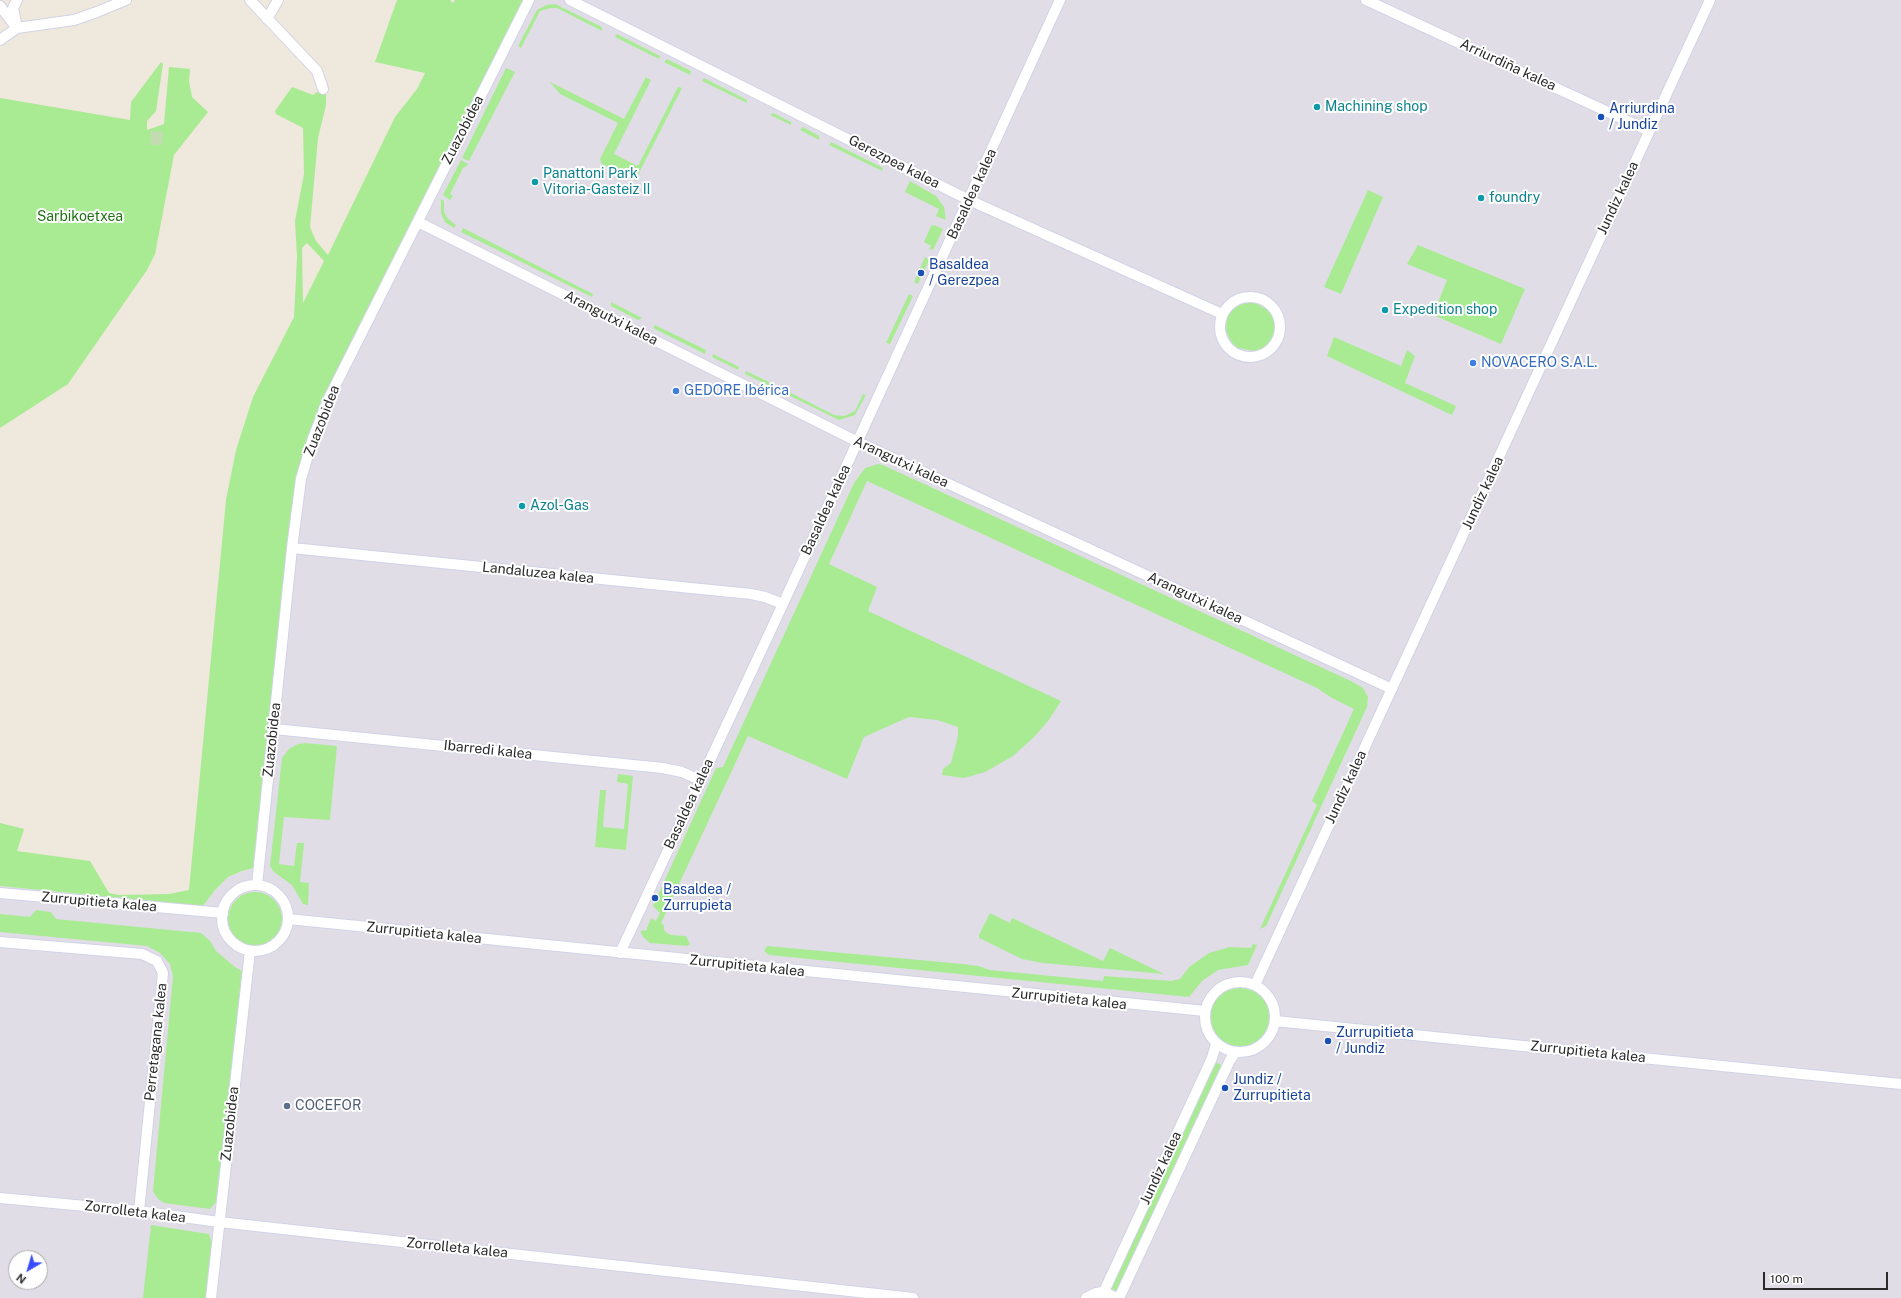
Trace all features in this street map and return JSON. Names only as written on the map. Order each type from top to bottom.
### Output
[{"type":"street","points":[[17,0],[13,8],[17,28]]},
{"type":"street","points":[[0,40],[17,28],[74,20],[126,0]]},
{"type":"street","points":[[250,0],[317,71],[323,89]]},
{"type":"street","points":[[267,19],[278,0]]},
{"type":"street","name":"Zuazobidea","points":[[257,885],[292,548],[301,479],[312,438],[328,400],[529,0]]},
{"type":"street","name":"Gerezpea kalea","points":[[570,0],[969,200],[1222,314]]},
{"type":"street","name":"Basaldea kalea","points":[[620,953],[858,442],[1060,0]]},
{"type":"street","name":"Arriurdiña kalea","points":[[1366,0],[1649,131]]},
{"type":"street","name":"Jundiz kalea","points":[[1255,985],[1710,0]]},
{"type":"street","points":[[0,6],[17,28]]},
{"type":"street","name":"Arangutxi kalea","points":[[418,222],[858,442],[1392,689]]},
{"type":"street","points":[[1249,296],[1260,298],[1270,304],[1277,313],[1281,324],[1280,335],[1275,345],[1267,353],[1257,357],[1245,358],[1235,354],[1226,346],[1221,336],[1219,325],[1222,314],[1229,305],[1238,299],[1249,296]]},
{"type":"street","name":"Landaluzea kalea","points":[[292,548],[751,594],[765,597],[783,604]]},
{"type":"street","name":"Ibarredi kalea","points":[[274,729],[663,768],[682,772],[700,780]]},
{"type":"street","points":[[257,885],[266,887],[280,896],[288,911],[288,919],[284,934],[276,944],[266,950],[250,951],[240,947],[232,941],[226,933],[223,924],[223,914],[229,898],[234,893],[249,886],[257,885]]},
{"type":"street","name":"Zurrupitieta kalea","points":[[0,892],[223,914]]},
{"type":"street","name":"Zurrupitieta kalea","points":[[288,919],[1205,1011]]},
{"type":"street","name":"Perretagana kalea","points":[[0,942],[142,954],[157,962],[163,973],[139,1211]]},
{"type":"street","name":"Zuazobidea","points":[[211,1298],[250,951]]},
{"type":"street","points":[[1239,982],[1255,985],[1265,993],[1273,1004],[1275,1021],[1270,1036],[1258,1048],[1243,1053],[1235,1053],[1225,1050],[1216,1044],[1206,1029],[1205,1011],[1211,996],[1223,986],[1239,982]]},
{"type":"street","name":"Zurrupitieta kalea","points":[[1275,1021],[1901,1084]]},
{"type":"street","name":"Jundiz kalea","points":[[1216,1044],[1210,1063],[1102,1295],[1118,1298],[1230,1060],[1235,1053]]},
{"type":"street","name":"Zorrolleta kalea","points":[[0,1198],[139,1211],[219,1222],[914,1298]]},
{"type":"street","points":[[1086,1298],[1096,1293],[1102,1295]]},
{"type":"shaded area","points":[[523,0],[1901,0],[1901,1298],[0,1298],[0,886],[203,906],[215,890],[228,877],[253,867],[289,533],[299,469],[310,433],[324,396]]},
{"type":"green space","points":[[397,0],[450,0],[453,3],[455,0],[523,0],[324,396],[310,433],[299,469],[289,533],[253,868],[228,877],[215,890],[203,906],[0,886],[0,823],[24,829],[17,851],[90,861],[109,893],[119,895],[169,894],[189,890],[226,500],[236,450],[253,397],[294,317],[297,257],[295,221],[304,174],[303,128],[276,114],[275,111],[292,87],[313,95],[326,85],[326,105],[318,138],[310,227],[316,241],[328,255],[395,117],[417,89],[425,73],[375,62]],"holes":[[[307,243],[324,261],[303,303],[302,248]]]},
{"type":"green space","points":[[555,4],[602,27],[602,31],[557,8],[551,8],[540,11],[521,48],[518,46],[537,10],[546,5]]},
{"type":"green space","points":[[617,34],[660,56],[659,59],[615,37]]},
{"type":"green space","points":[[667,59],[691,71],[690,75],[664,62]]},
{"type":"green space","name":"Sarbikoetxea","points":[[161,62],[163,64],[156,111],[147,121],[147,130],[164,124],[169,67],[190,69],[189,81],[192,97],[208,112],[174,155],[155,254],[147,270],[68,384],[0,428],[0,98],[130,120],[131,102]]},
{"type":"green space","points":[[506,68],[515,72],[469,161],[462,158]]},
{"type":"green space","points":[[646,77],[651,80],[614,154],[638,166],[678,87],[682,88],[635,181],[602,164],[600,159],[618,123],[560,94],[550,82],[624,119]]},
{"type":"green space","points":[[704,78],[747,100],[747,103],[702,81]]},
{"type":"green space","points":[[773,113],[791,122],[791,125],[770,115]]},
{"type":"green space","points":[[803,127],[819,136],[819,140],[800,130]]},
{"type":"green space","points":[[151,131],[163,132],[162,145],[150,145]]},
{"type":"green space","points":[[831,142],[883,168],[882,171],[829,145]]},
{"type":"green space","points":[[461,160],[468,164],[463,168],[450,194],[453,196],[450,200],[443,195]]},
{"type":"green space","points":[[910,181],[936,196],[944,207],[946,220],[936,216],[939,209],[905,192]]},
{"type":"green space","points":[[1368,190],[1383,197],[1341,294],[1324,287]]},
{"type":"green space","points":[[441,199],[444,201],[444,212],[448,219],[456,225],[454,228],[445,222],[443,218],[441,213]]},
{"type":"green space","points":[[934,225],[943,229],[933,250],[929,249],[931,246],[924,242],[931,226]]},
{"type":"green space","points":[[463,228],[593,294],[592,297],[461,232]]},
{"type":"green space","points":[[1418,245],[1525,289],[1501,344],[1433,315],[1447,280],[1407,264]]},
{"type":"green space","points":[[925,257],[929,260],[918,284],[914,282]]},
{"type":"green space","points":[[909,294],[913,296],[890,344],[886,343]]},
{"type":"green space","points":[[1252,301],[1271,312],[1275,320],[1275,331],[1270,343],[1259,352],[1238,348],[1232,343],[1226,331],[1227,315],[1240,303]]},
{"type":"green space","points":[[611,302],[642,318],[638,320],[611,306]]},
{"type":"green space","points":[[655,325],[706,350],[705,354],[653,328]]},
{"type":"green space","points":[[1334,337],[1401,366],[1407,350],[1415,356],[1405,383],[1456,406],[1452,415],[1327,356]]},
{"type":"green space","points":[[713,354],[739,367],[738,370],[712,357]]},
{"type":"green space","points":[[746,371],[771,383],[770,386],[745,374]]},
{"type":"green space","points":[[781,388],[834,415],[844,416],[855,411],[863,394],[866,395],[855,415],[839,420],[780,391]]},
{"type":"green space","points":[[878,464],[1351,681],[1363,688],[1368,697],[1367,707],[1266,926],[1260,929],[1317,805],[1312,801],[1354,709],[1332,698],[1317,688],[867,481],[829,564],[877,587],[868,611],[1061,701],[1048,721],[1034,737],[1013,756],[985,772],[964,778],[942,775],[943,769],[951,763],[958,736],[958,727],[937,720],[909,717],[864,737],[847,779],[748,736],[661,923],[664,925],[664,930],[667,933],[671,935],[686,936],[690,944],[687,946],[650,943],[643,937],[641,933],[642,930],[646,931],[651,918],[656,921],[660,913],[653,906],[716,768],[723,767],[854,483],[865,468]]},
{"type":"green space","points":[[305,743],[337,746],[330,820],[284,817],[279,864],[294,866],[297,843],[304,843],[300,882],[309,883],[308,905],[303,904],[292,885],[274,872],[270,866],[282,758],[289,749],[298,744]]},
{"type":"green space","points":[[618,774],[633,776],[626,850],[595,847],[600,790],[606,790],[603,827],[624,829],[628,784],[617,782]]},
{"type":"green space","points":[[250,892],[260,892],[270,896],[278,904],[282,914],[282,924],[278,934],[270,942],[260,946],[250,946],[240,942],[232,934],[228,924],[228,914],[232,904],[240,896]]},
{"type":"green space","points":[[36,910],[51,912],[56,919],[201,933],[210,941],[216,951],[242,971],[217,1201],[210,1209],[164,1203],[158,1199],[153,1191],[173,976],[170,964],[160,953],[147,946],[0,932],[0,914],[30,917]]},
{"type":"green space","points":[[990,913],[1010,923],[1012,918],[1103,961],[1110,948],[1164,974],[1043,963],[1022,959],[979,938],[979,935]]},
{"type":"green space","points":[[1253,944],[1257,945],[1248,965],[1218,970],[1202,981],[1189,997],[769,955],[764,951],[767,946],[963,964],[978,966],[990,970],[1103,981],[1104,976],[1171,981],[1180,979],[1189,967],[1209,953],[1230,947],[1251,948]]},
{"type":"green space","points":[[1234,988],[1246,988],[1257,993],[1265,1001],[1270,1012],[1268,1030],[1257,1043],[1246,1048],[1234,1048],[1223,1043],[1215,1035],[1210,1024],[1210,1012],[1215,1001],[1223,993]]},
{"type":"green space","points":[[1215,1062],[1223,1066],[1118,1292],[1110,1288]]},
{"type":"green space","points":[[151,1225],[209,1234],[212,1244],[206,1298],[143,1298]]},
{"type":"place","name":"Machining shop","points":[[1317,107]]},
{"type":"place","name":"Arriurdina / Jundiz","points":[[1601,117]]},
{"type":"place","name":"Panattoni Park Vitoria-Gasteiz II","points":[[535,182]]},
{"type":"place","name":"foundry","points":[[1481,198]]},
{"type":"place","name":"Basaldea / Gerezpea","points":[[921,273]]},
{"type":"place","name":"Expedition shop","points":[[1385,310]]},
{"type":"place","name":"NOVACERO S.A.L.","points":[[1473,363]]},
{"type":"place","name":"GEDORE Ibérica","points":[[676,391]]},
{"type":"place","name":"Azol-Gas","points":[[522,506]]},
{"type":"place","name":"Basaldea / Zurrupieta","points":[[655,898]]},
{"type":"place","name":"Zurrupitieta / Jundiz","points":[[1328,1041]]},
{"type":"place","name":"Jundiz / Zurrupitieta","points":[[1225,1088]]},
{"type":"place","name":"COCEFOR","points":[[287,1106]]}]
